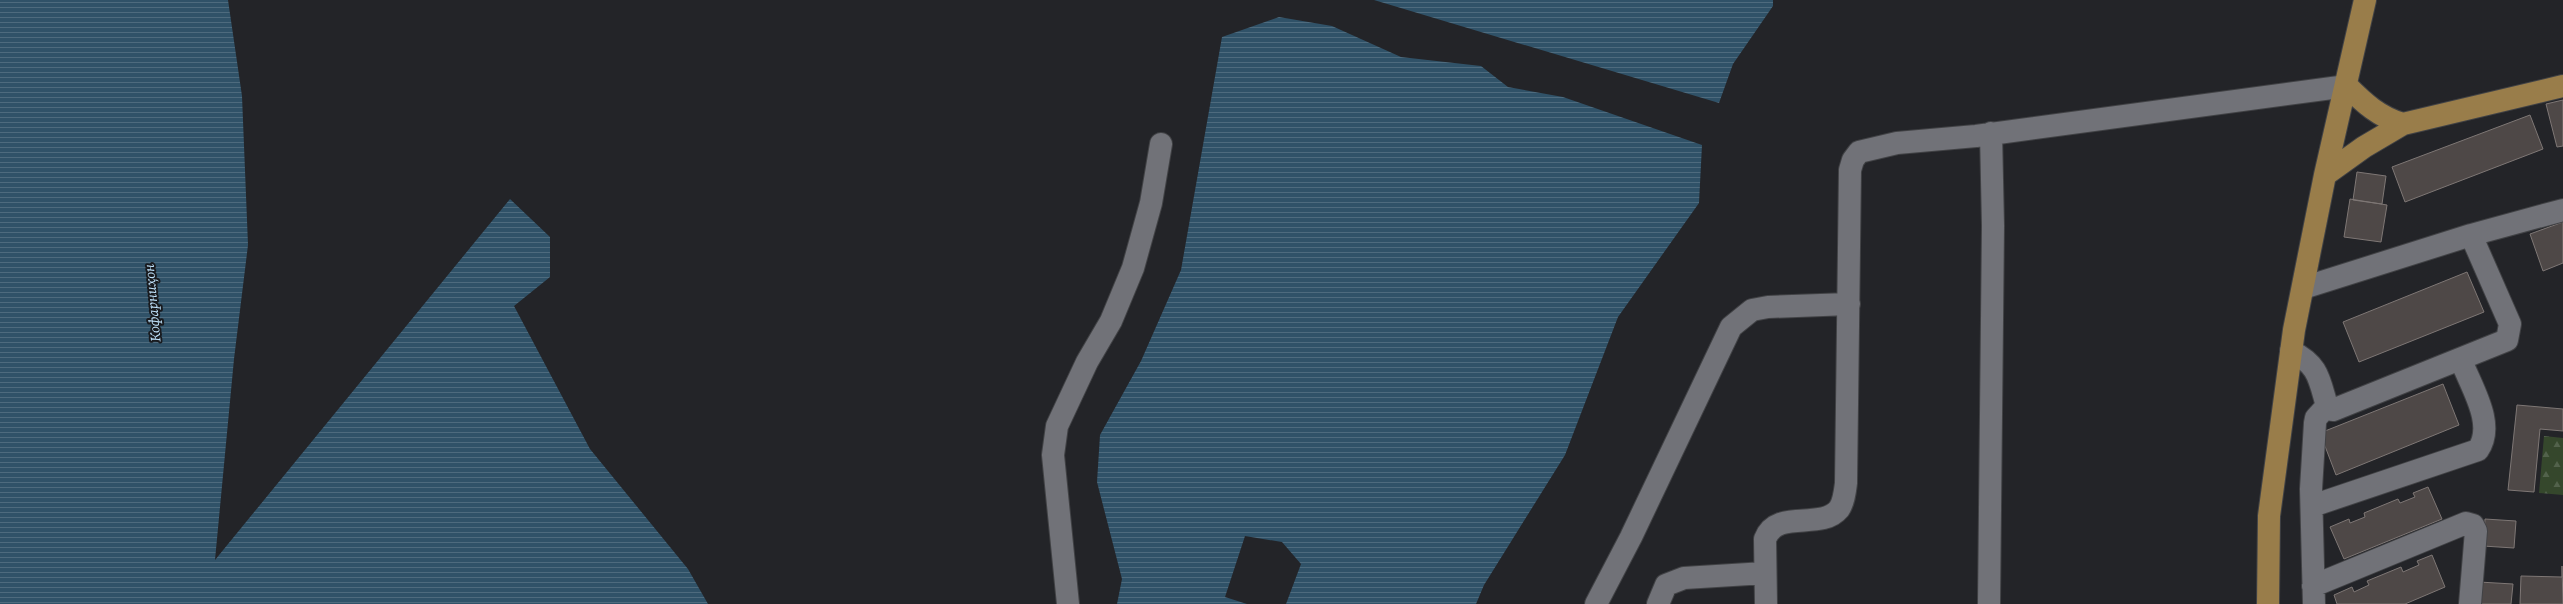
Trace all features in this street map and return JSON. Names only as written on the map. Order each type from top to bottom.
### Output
[{"type":"main road","points":[[2268,604],[2269,516],[2291,351],[2325,175],[2347,86],[2365,0]]},
{"type":"main road","points":[[2347,86],[2371,110],[2389,120],[2403,124]]},
{"type":"main road","points":[[2325,175],[2364,147],[2403,124],[2563,86]]},
{"type":"street","points":[[1766,604],[1766,539],[1768,531],[1775,524],[1830,516],[1839,509],[1844,499],[1846,483],[1850,170],[1853,160],[1858,152],[1897,143],[1991,134],[2347,86]]},
{"type":"street","points":[[1989,604],[1993,226],[1991,134]]},
{"type":"street","points":[[1068,604],[1053,455],[1057,426],[1087,362],[1111,321],[1133,268],[1151,203],[1161,144]]},
{"type":"street","points":[[2303,288],[2471,235],[2563,210]]},
{"type":"street","points":[[2291,351],[2306,359],[2312,365],[2317,373],[2326,406],[2334,410],[2461,360],[2507,340],[2510,324],[2471,235]]},
{"type":"street","points":[[1596,604],[1631,537],[1731,327],[1752,310],[1768,307],[1849,304]]},
{"type":"street","points":[[2312,506],[2478,450],[2486,432],[2485,423],[2461,360]]},
{"type":"street","points":[[2326,406],[2316,418],[2315,423],[2312,506],[2314,595],[2466,523],[2473,525],[2476,531],[2470,604]]},
{"type":"street","points":[[1658,604],[1666,585],[1684,578],[1766,573]]},
{"type":"green space","points":[[2544,436],[2563,438],[2563,495],[2539,493]]},
{"type":"water","name":"Кофарниҳон","points":[[0,0],[228,0],[242,96],[248,245],[234,359],[215,560],[510,199],[550,237],[550,277],[514,306],[590,449],[688,569],[708,604],[0,604]]},
{"type":"water","points":[[1374,0],[1773,0],[1773,6],[1733,64],[1719,103]]},
{"type":"water","points":[[1279,17],[1332,26],[1401,57],[1481,66],[1508,87],[1563,97],[1702,145],[1699,203],[1618,317],[1565,455],[1484,585],[1476,604],[1286,604],[1301,564],[1282,542],[1245,536],[1225,597],[1247,604],[1117,604],[1122,579],[1097,482],[1100,435],[1141,361],[1181,270],[1222,37]]},
{"type":"building","points":[[2563,100],[2563,146],[2557,147],[2546,104]]},
{"type":"building","points":[[2530,115],[2543,149],[2405,202],[2392,167]]},
{"type":"building","points":[[2357,172],[2386,176],[2382,204],[2353,200]]},
{"type":"building","points":[[2350,199],[2387,205],[2381,242],[2344,237]]},
{"type":"building","points":[[2563,222],[2563,263],[2543,271],[2530,234]]},
{"type":"building","points":[[2467,272],[2484,312],[2359,362],[2343,322]]},
{"type":"building","points":[[2443,384],[2459,425],[2336,475],[2320,433]]},
{"type":"building","points":[[2517,405],[2563,409],[2563,431],[2540,429],[2534,492],[2508,490]]},
{"type":"building","points":[[2428,487],[2442,519],[2344,559],[2330,527],[2349,519],[2350,523],[2365,517],[2364,513],[2398,499],[2400,503],[2415,497],[2413,493]]},
{"type":"building","points":[[2485,519],[2516,521],[2514,548],[2483,546]]},
{"type":"building","points":[[2432,555],[2445,587],[2405,604],[2337,604],[2334,595],[2352,587],[2354,592],[2369,585],[2367,581],[2401,567],[2403,572],[2419,565],[2417,561]]},
{"type":"building","points":[[2562,566],[2563,604],[2520,604],[2521,576],[2562,577]]},
{"type":"building","points":[[2479,582],[2513,584],[2511,604],[2477,604]]}]
